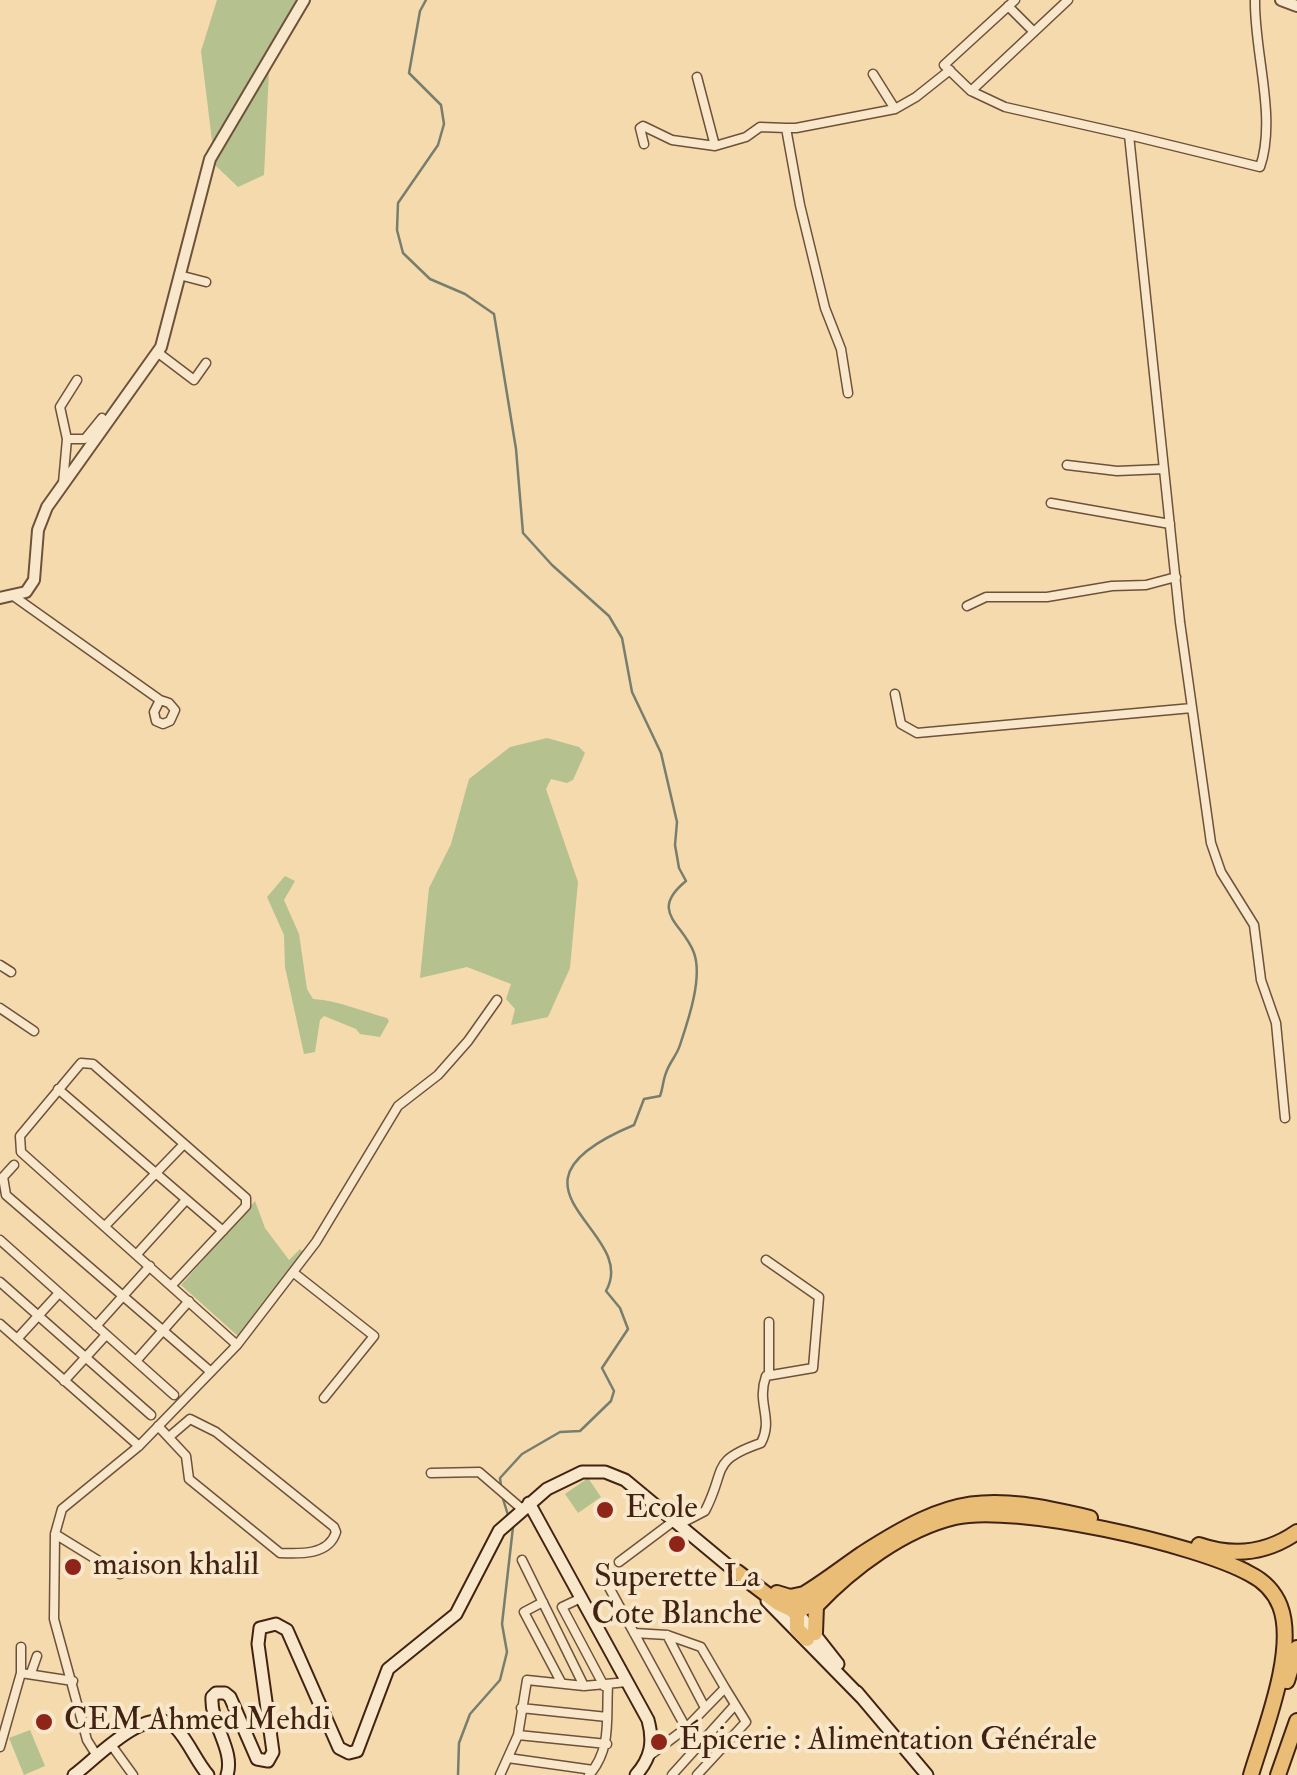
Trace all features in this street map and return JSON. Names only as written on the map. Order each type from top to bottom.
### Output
[{"type":"highway","points":[[821,1591],[811,1636],[797,1629],[797,1612],[821,1591],[911,1523],[941,1509],[970,1503],[1032,1504],[1230,1551],[1266,1549],[1297,1532]]},
{"type":"highway","points":[[777,1593],[790,1597],[821,1591],[923,1528],[969,1514],[1030,1516],[1087,1527],[1171,1546],[1238,1568],[1272,1592],[1286,1627],[1282,1668],[1252,1775]]},
{"type":"highway","points":[[737,1572],[778,1603],[797,1612]]},
{"type":"highway","points":[[1252,1775],[1297,1648]]},
{"type":"highway","points":[[1278,1775],[1297,1721]]},
{"type":"highway","points":[[1278,1775],[1297,1733]]},
{"type":"main road","points":[[226,1775],[228,1758],[211,1708],[216,1693],[228,1694],[256,1759],[268,1761],[274,1752],[258,1644],[260,1628],[276,1624],[287,1630],[336,1744],[342,1752],[352,1752],[364,1739],[388,1668],[456,1614],[499,1531],[520,1507],[573,1476],[596,1470],[624,1480],[678,1521],[811,1636],[927,1775]]},
{"type":"main road","points":[[520,1507],[581,1598],[648,1720],[653,1738],[649,1756],[636,1775]]},
{"type":"main road","points":[[720,1558],[777,1593],[797,1612]]},
{"type":"main road","points":[[81,1773],[140,1724],[161,1720],[174,1726],[208,1775]]},
{"type":"street","points":[[6,596],[26,592],[34,580],[38,530],[47,506],[115,416],[157,352],[210,159],[304,0]]},
{"type":"street","points":[[970,91],[1068,0]]},
{"type":"street","points":[[1034,32],[1012,3],[944,65],[970,91],[1005,107],[1260,167],[1266,133],[1254,34],[1255,0]]},
{"type":"street","points":[[1281,0],[1297,6]]},
{"type":"street","points":[[644,144],[640,128],[646,126],[672,140],[715,146],[746,138],[760,127],[796,128],[895,108],[916,98],[950,70]]},
{"type":"street","points":[[873,74],[895,108]]},
{"type":"street","points":[[697,77],[715,146]]},
{"type":"street","points":[[786,128],[800,206],[825,308],[841,349],[848,393]]},
{"type":"street","points":[[1129,135],[1170,524],[1210,843],[1221,872],[1254,925],[1261,980],[1276,1023],[1284,1118]]},
{"type":"street","points":[[179,275],[206,282]]},
{"type":"street","points":[[157,352],[194,380],[206,363]]},
{"type":"street","points":[[64,483],[67,438],[60,407],[76,380]]},
{"type":"street","points":[[67,438],[85,440],[102,418]]},
{"type":"street","points":[[1066,465],[1117,472],[1164,469]]},
{"type":"street","points":[[1051,504],[1170,524]]},
{"type":"street","points":[[968,606],[986,597],[1047,597],[1112,586],[1146,585],[1176,576]]},
{"type":"street","points":[[6,596],[160,700]]},
{"type":"street","points":[[895,694],[901,724],[918,734],[1192,708]]},
{"type":"street","points":[[0,965],[11,972]]},
{"type":"street","points":[[98,1756],[88,1740],[54,1620],[55,1534],[62,1509],[138,1446],[237,1346],[316,1242],[398,1106],[438,1076],[497,1000]]},
{"type":"street","points":[[0,1008],[34,1031]]},
{"type":"street","points":[[172,1285],[246,1206],[246,1198],[90,1063],[78,1064],[20,1136],[20,1149],[237,1346]]},
{"type":"street","points":[[58,1089],[223,1231]]},
{"type":"street","points":[[105,1226],[184,1144]]},
{"type":"street","points":[[14,1165],[3,1178],[6,1195],[211,1372]]},
{"type":"street","points":[[136,1254],[186,1200]]},
{"type":"street","points":[[0,1240],[174,1395]]},
{"type":"street","points":[[766,1260],[819,1297],[813,1368],[768,1375]]},
{"type":"street","points":[[96,1326],[150,1266]]},
{"type":"street","points":[[294,1273],[374,1336],[324,1398]]},
{"type":"street","points":[[0,1282],[151,1415]]},
{"type":"street","points":[[17,1339],[59,1292]]},
{"type":"street","points":[[136,1361],[189,1301]]},
{"type":"street","points":[[619,1562],[678,1521],[706,1511],[724,1460],[734,1452],[761,1443],[766,1419],[760,1392],[768,1375],[769,1322]]},
{"type":"street","points":[[0,1324],[138,1446]]},
{"type":"street","points":[[64,1381],[106,1334]]},
{"type":"street","points":[[158,1426],[186,1456],[189,1478],[280,1552],[322,1550],[334,1542],[334,1527],[216,1432],[190,1418],[170,1438]]},
{"type":"street","points":[[431,1473],[480,1472],[520,1507]]},
{"type":"street","points":[[55,1534],[120,1574]]},
{"type":"street","points":[[522,1560],[584,1686]]},
{"type":"street","points":[[605,1580],[686,1728]]},
{"type":"street","points":[[508,1758],[591,1773],[607,1744],[606,1686],[562,1607],[581,1598]]},
{"type":"street","points":[[543,1602],[524,1612],[561,1682]]},
{"type":"street","points":[[634,1632],[667,1634],[702,1647],[746,1722],[697,1775]]},
{"type":"street","points":[[667,1634],[705,1708]]},
{"type":"street","points":[[21,1647],[26,1673]]},
{"type":"street","points":[[0,1747],[26,1673],[37,1656]]},
{"type":"street","points":[[26,1673],[73,1681]]},
{"type":"street","points":[[500,1775],[518,1734],[527,1680],[584,1686],[627,1682]]},
{"type":"street","points":[[649,1756],[686,1728],[725,1688]]},
{"type":"street","points":[[672,1775],[735,1705]]},
{"type":"street","points":[[521,1708],[606,1717]]},
{"type":"street","points":[[518,1734],[607,1744]]},
{"type":"street","points":[[112,1746],[133,1775]]},
{"type":"green space","points":[[217,0],[308,0],[295,16],[269,71],[264,175],[238,187],[215,165],[201,51]]},
{"type":"green space","points":[[547,738],[579,747],[585,753],[573,780],[567,783],[551,779],[546,789],[578,882],[570,968],[548,1017],[511,1025],[515,1009],[506,999],[511,984],[467,967],[420,978],[429,888],[451,844],[469,779],[510,747]]},
{"type":"green space","points":[[285,876],[295,881],[284,900],[299,934],[307,989],[313,999],[387,1018],[380,1037],[360,1034],[324,1016],[315,1052],[304,1054],[285,967],[284,935],[267,897]]},
{"type":"green space","points":[[255,1201],[265,1228],[289,1260],[300,1249],[305,1254],[239,1337],[181,1285]]},
{"type":"green space","points":[[588,1478],[601,1497],[578,1513],[565,1494]]},
{"type":"green space","points":[[30,1730],[45,1766],[24,1775],[9,1738]]},
{"type":"waterway","points":[[426,0],[420,11],[409,73],[441,105],[444,124],[438,145],[398,203],[397,230],[403,253],[430,279],[465,294],[494,314],[516,449],[523,533],[609,616],[622,638],[632,692],[661,753],[677,822],[675,845],[686,881],[675,892],[669,909],[696,963],[690,1012],[660,1096],[644,1099],[634,1125],[591,1148],[571,1169],[568,1189],[576,1209],[604,1248],[611,1269],[606,1291],[620,1308],[628,1329],[602,1368],[614,1391],[611,1401],[580,1431],[560,1432],[522,1454],[500,1478],[501,1486]]},
{"type":"waterway","points":[[503,1499],[508,1515]]},
{"type":"waterway","points":[[458,1775],[459,1743],[470,1714],[500,1680],[507,1652],[502,1624],[513,1527]]},
{"type":"place","name":"Ecole","points":[[605,1510]]},
{"type":"place","name":"Superette La Cote Blanche","points":[[677,1544]]},
{"type":"place","name":"maison khalil","points":[[73,1567]]},
{"type":"place","name":"CEM Ahmed Mehdi","points":[[44,1722]]},
{"type":"place","name":"Épicerie : Alimentation Générale","points":[[659,1742]]}]
